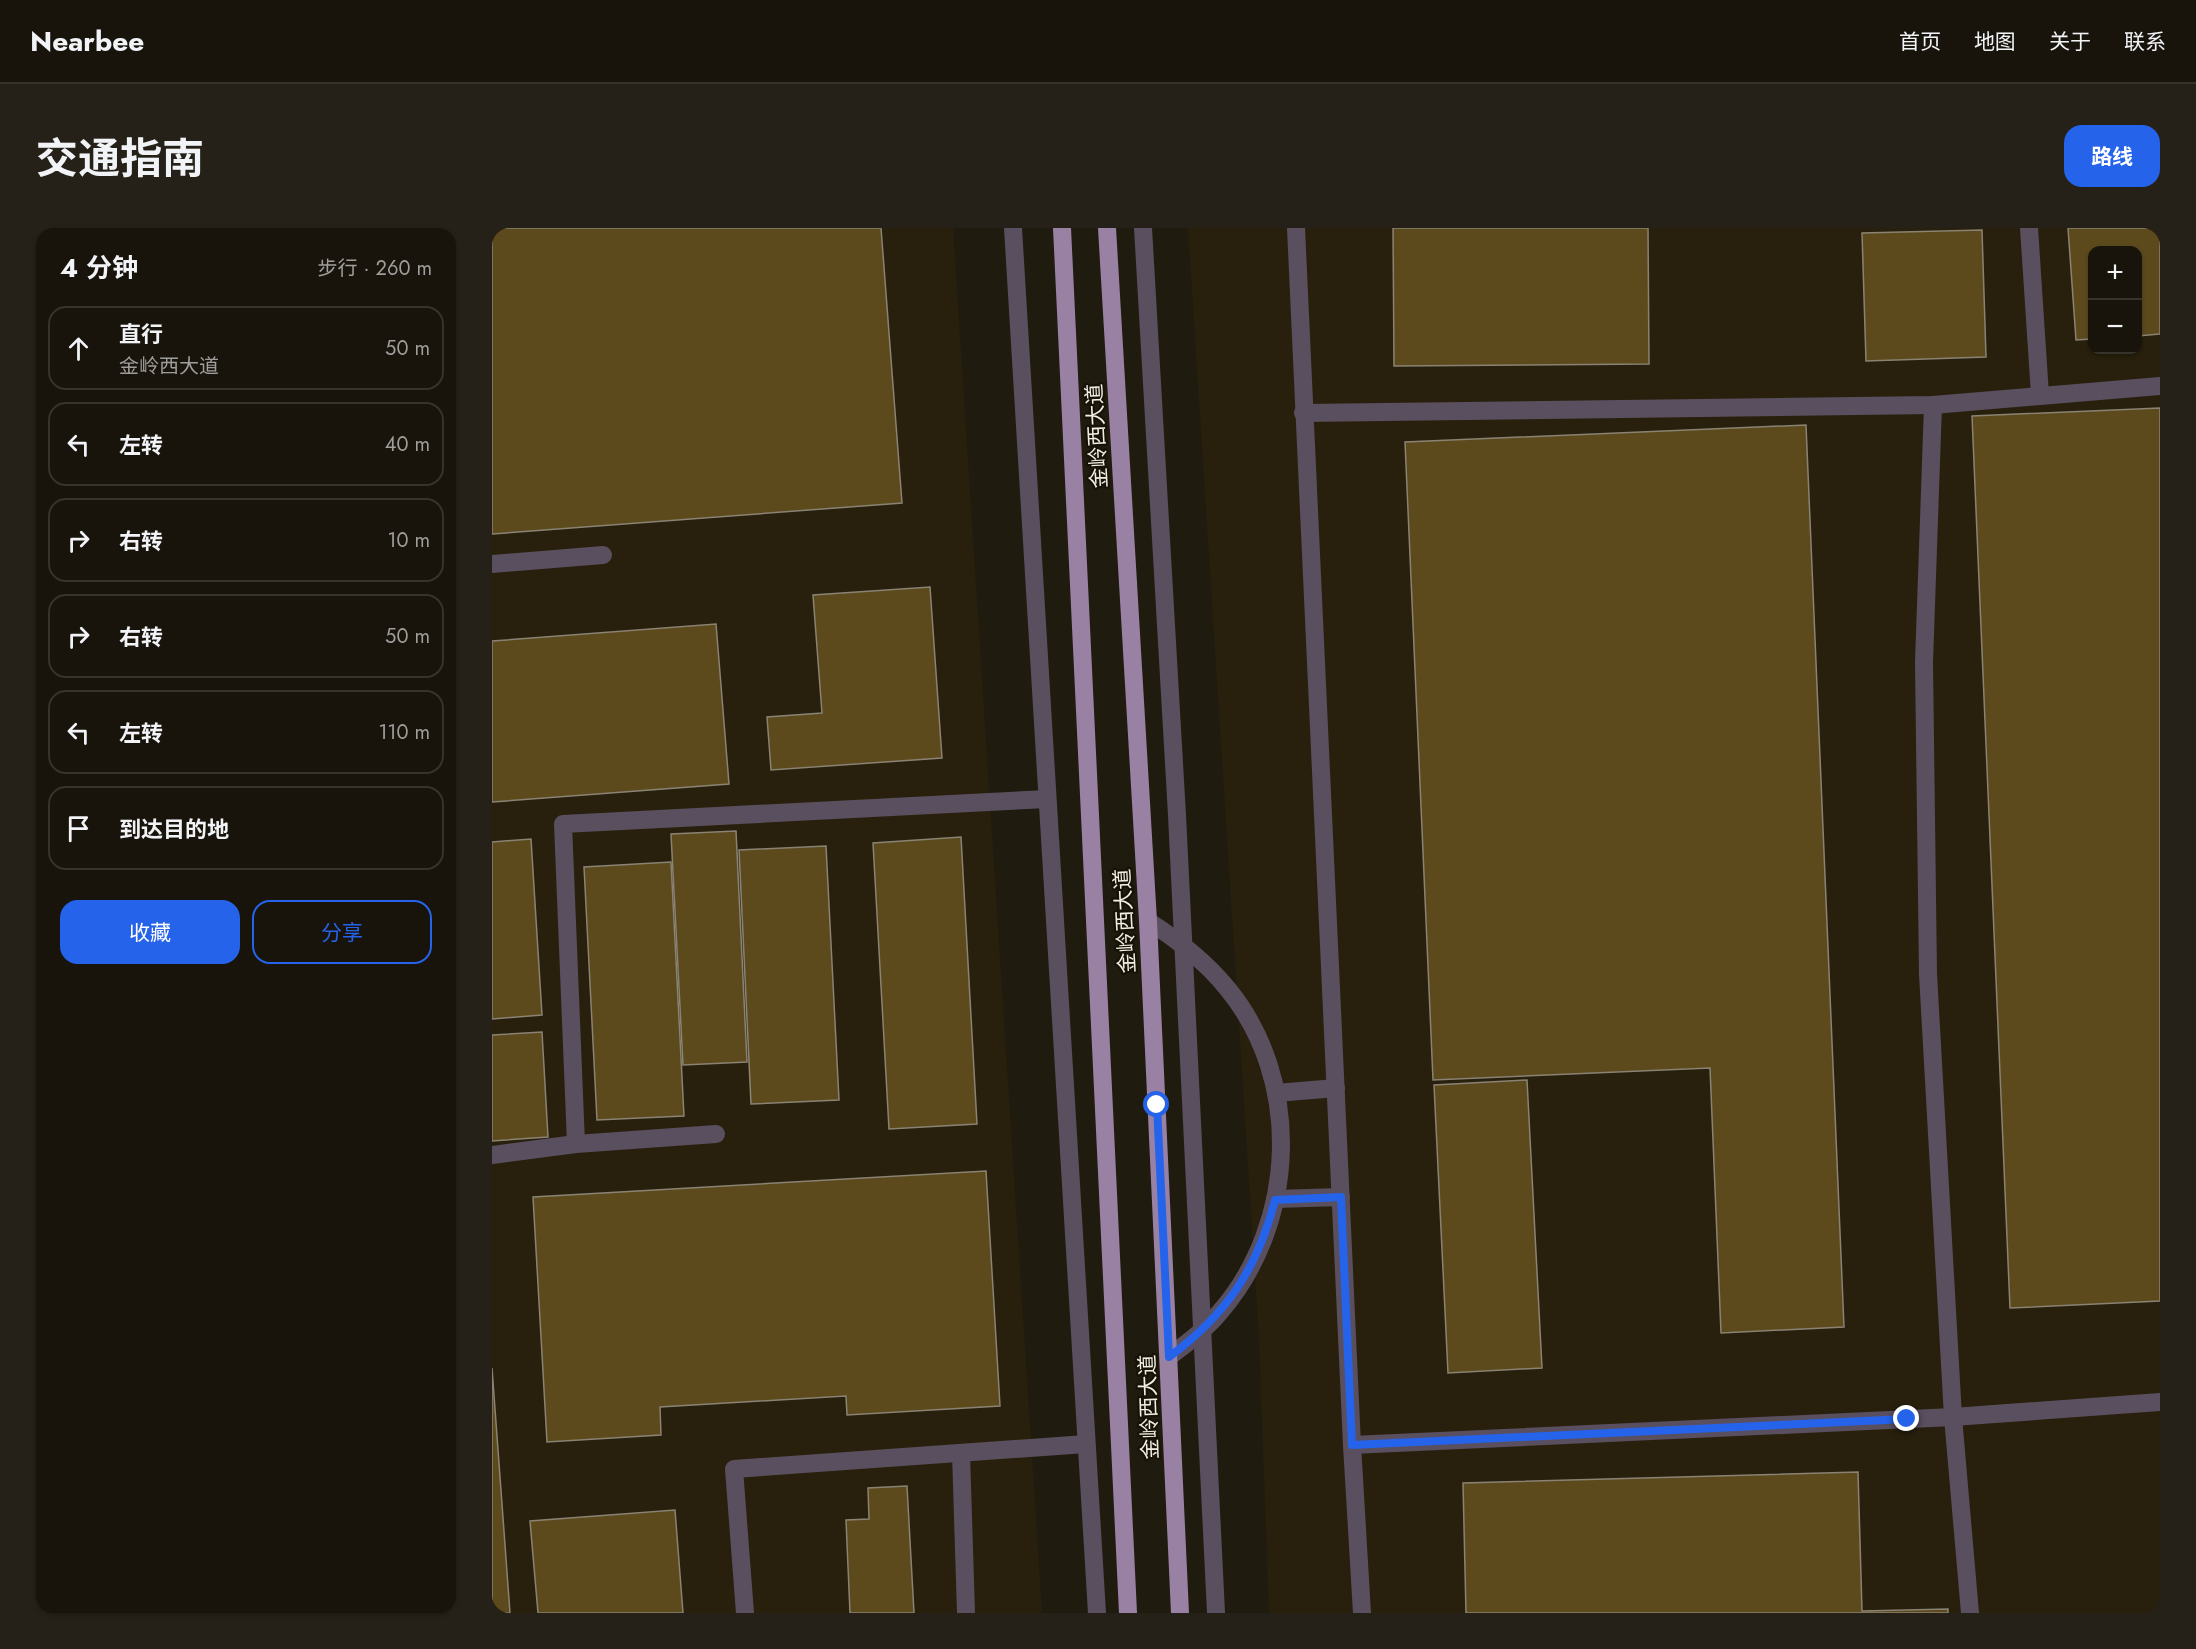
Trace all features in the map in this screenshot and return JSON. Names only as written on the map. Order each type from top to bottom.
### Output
[{"type":"main road","name":"金岭西大道","points":[[1062,228],[1128,1613]]},
{"type":"main road","name":"金岭西大道","points":[[1107,228],[1148,921],[1180,1613]]},
{"type":"street","points":[[1013,228],[1097,1613]]},
{"type":"street","points":[[1143,228],[1184,945],[1216,1613]]},
{"type":"street","points":[[1296,228],[1352,1445],[1362,1613]]},
{"type":"street","points":[[2029,228],[2040,395]]},
{"type":"street","points":[[1303,413],[1933,405],[2160,386]]},
{"type":"street","points":[[1933,405],[1924,662],[1928,974],[1953,1417],[1970,1613]]},
{"type":"street","points":[[492,564],[603,555]]},
{"type":"street","points":[[576,1144],[563,824],[1047,799]]},
{"type":"street","points":[[1148,921],[1184,945],[1229,990],[1264,1052],[1276,1093],[1281,1121],[1282,1156],[1275,1200],[1257,1255],[1240,1285],[1220,1312],[1169,1357]]},
{"type":"street","points":[[1276,1093],[1336,1088]]},
{"type":"street","points":[[492,1155],[576,1144],[716,1134]]},
{"type":"street","points":[[1275,1200],[1341,1197]]},
{"type":"street","points":[[1352,1445],[1953,1417],[2160,1402]]},
{"type":"street","points":[[745,1613],[734,1470],[1086,1444]]},
{"type":"street","points":[[961,1453],[966,1613]]},
{"type":"shaded area","points":[[492,228],[953,228],[1042,1613],[492,1613]]},
{"type":"shaded area","points":[[1188,228],[2160,228],[2160,1613],[1269,1613],[1259,1338]]},
{"type":"building","points":[[492,228],[881,228],[902,503],[492,534]]},
{"type":"building","points":[[1393,228],[1648,228],[1649,364],[1394,366]]},
{"type":"building","points":[[2068,228],[2160,228],[2160,334],[2142,336],[2142,246],[2088,246],[2088,339],[2076,340]]},
{"type":"building","points":[[1982,230],[1986,357],[1866,361],[1862,233]]},
{"type":"building","points":[[2160,408],[2160,1301],[2010,1308],[1972,416]]},
{"type":"building","points":[[1806,425],[1844,1327],[1721,1333],[1710,1068],[1433,1080],[1405,442]]},
{"type":"building","points":[[930,587],[942,758],[771,770],[767,717],[822,713],[813,595]]},
{"type":"building","points":[[716,624],[729,784],[492,802],[492,641]]},
{"type":"building","points":[[736,831],[747,1062],[683,1065],[671,834]]},
{"type":"building","points":[[961,837],[977,1124],[889,1129],[873,843]]},
{"type":"building","points":[[531,839],[542,1015],[492,1019],[492,842]]},
{"type":"building","points":[[826,846],[839,1100],[751,1104],[739,850]]},
{"type":"building","points":[[671,862],[684,1116],[597,1120],[584,867]]},
{"type":"building","points":[[542,1032],[548,1137],[492,1141],[492,1035]]},
{"type":"building","points":[[1527,1080],[1542,1368],[1448,1373],[1434,1085]]},
{"type":"building","points":[[986,1171],[1000,1406],[847,1415],[846,1396],[660,1407],[661,1435],[547,1442],[533,1197]]},
{"type":"building","points":[[492,1368],[510,1613],[492,1613]]},
{"type":"building","points":[[1858,1472],[1862,1611],[1948,1609],[1948,1613],[1466,1613],[1463,1483]]},
{"type":"building","points":[[907,1486],[914,1613],[850,1613],[846,1520],[869,1519],[868,1488]]},
{"type":"building","points":[[675,1510],[683,1613],[538,1613],[530,1521]]},
{"type":"route","points":[[1157,1105],[1169,1357],[1196,1336],[1220,1312],[1240,1285],[1257,1255],[1275,1200],[1341,1197],[1352,1445],[1907,1419]]}]
